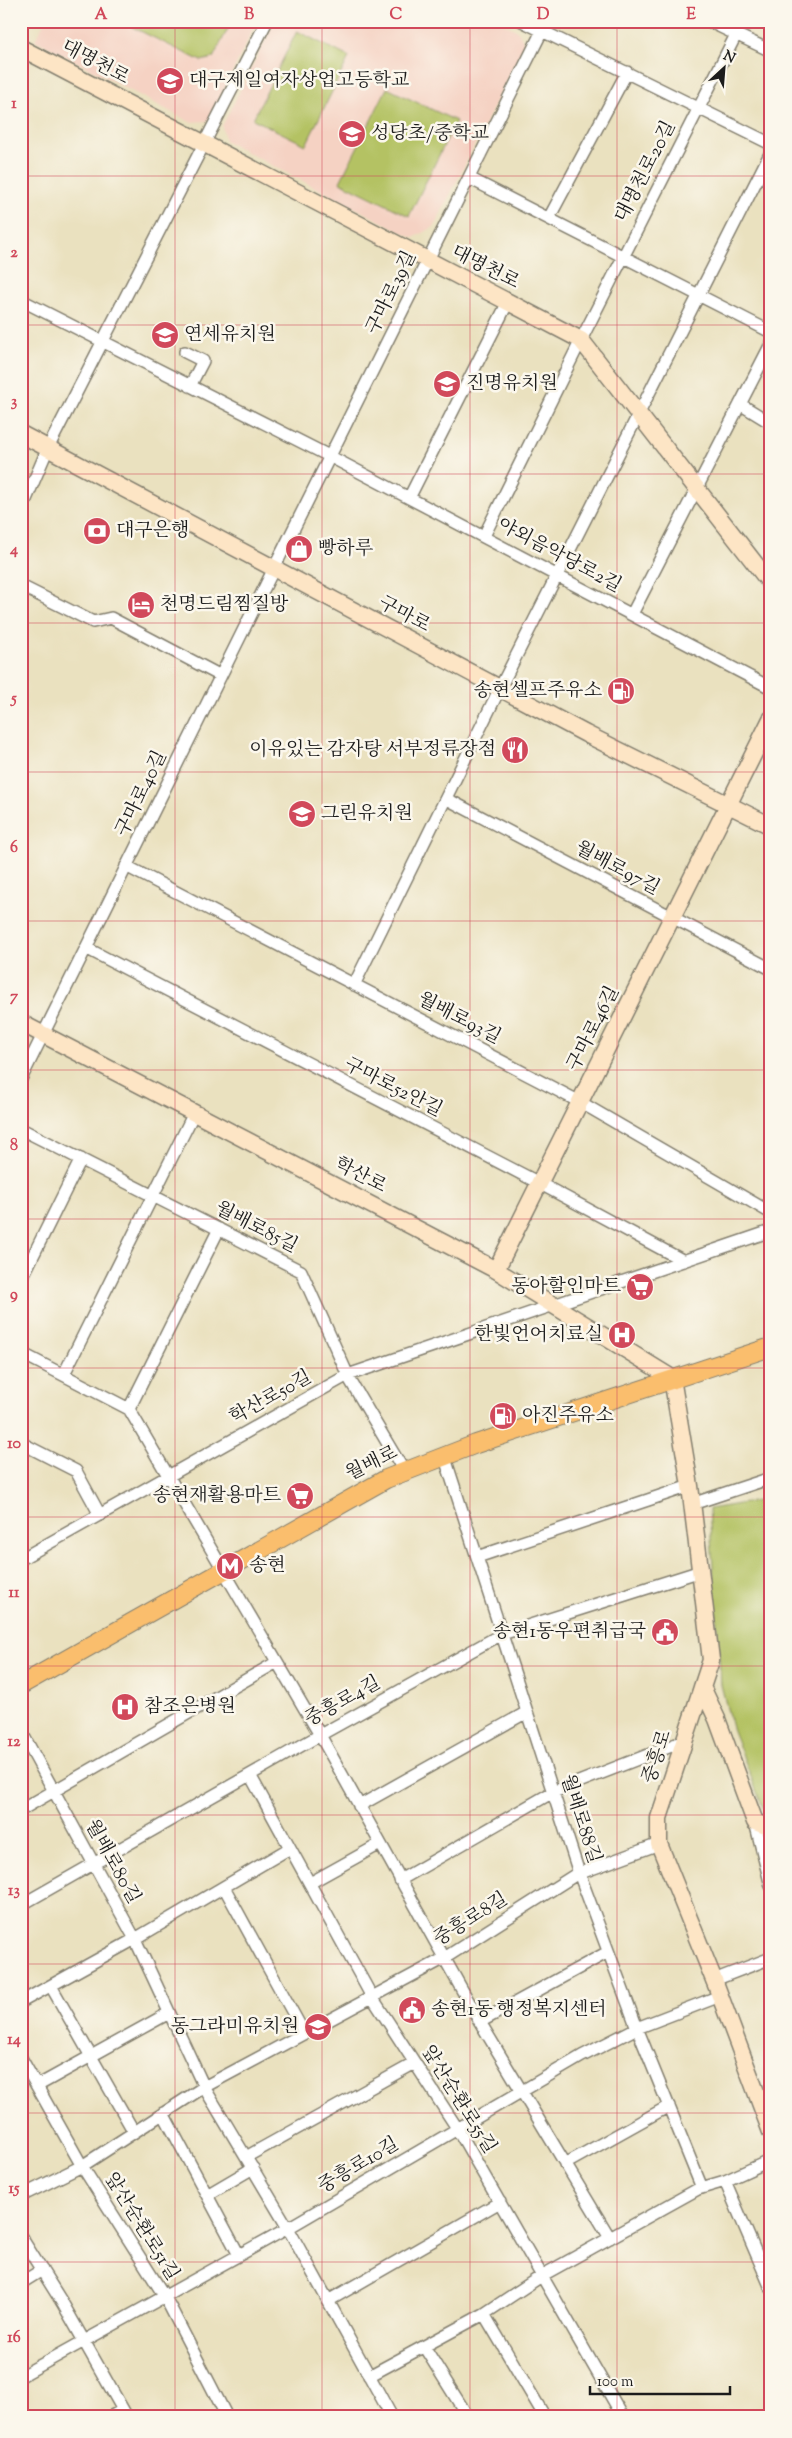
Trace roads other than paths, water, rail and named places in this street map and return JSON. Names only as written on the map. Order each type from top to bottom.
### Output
[{"type":"main road","name":"대명천로","points":[[21,48],[580,340],[771,584]]},
{"type":"main road","name":"구마로","points":[[21,434],[500,688],[728,806],[771,826]]},
{"type":"main road","name":"구마로46길","points":[[496,1270],[771,719]]},
{"type":"main road","name":"학산로","points":[[21,1023],[496,1270],[672,1378]]},
{"type":"main road","name":"월배로","points":[[21,1685],[369,1488],[404,1471],[444,1455],[672,1378],[771,1347]]},
{"type":"main road","name":"중흥로","points":[[672,1378],[690,1486],[711,1660],[659,1818],[659,1844],[714,1980],[771,2132]]},
{"type":"main road","points":[[702,1687],[717,1718],[755,1822],[771,1828]]},
{"type":"street","points":[[21,511],[48,448],[267,21]]},
{"type":"street","points":[[522,21],[545,26],[627,72],[771,144]]},
{"type":"street","points":[[708,21],[771,51]]},
{"type":"street","name":"대명천로20길","points":[[484,536],[580,340],[742,21]]},
{"type":"street","name":"구마로39길","points":[[275,570],[545,26]]},
{"type":"street","points":[[549,218],[627,72]]},
{"type":"street","points":[[354,984],[447,799],[500,688],[771,152]]},
{"type":"street","points":[[469,178],[771,332]]},
{"type":"street","name":"야외음악당로2길","points":[[21,300],[484,536],[771,688]]},
{"type":"street","points":[[409,498],[508,302]]},
{"type":"street","points":[[632,614],[771,344]]},
{"type":"street","points":[[185,352],[202,361],[190,386]]},
{"type":"street","points":[[740,404],[771,423]]},
{"type":"street","name":"구마로40길","points":[[21,1079],[219,675],[275,570]]},
{"type":"street","points":[[21,586],[93,622],[111,618],[219,675]]},
{"type":"street","name":"월배로97길","points":[[447,799],[771,969]]},
{"type":"street","name":"월배로93길","points":[[126,866],[580,1102],[771,1213]]},
{"type":"street","name":"구마로52안길","points":[[86,948],[539,1183],[684,1261]]},
{"type":"street","points":[[64,1374],[194,1113]]},
{"type":"street","name":"월배로85길","points":[[21,1129],[301,1271],[348,1375],[404,1471]]},
{"type":"street","points":[[21,1280],[80,1159]]},
{"type":"street","points":[[129,1409],[219,1229]]},
{"type":"street","name":"학산로50길","points":[[21,1559],[169,1474],[348,1375],[771,1231]]},
{"type":"street","points":[[21,1354],[64,1374],[129,1409],[169,1474],[223,1571],[320,1735],[443,1959],[520,2092],[610,2238]]},
{"type":"street","points":[[21,1443],[76,1470],[100,1515]]},
{"type":"street","name":"월배로88길","points":[[444,1455],[579,1873],[637,2028],[702,2188]]},
{"type":"street","points":[[692,1504],[771,1478]]},
{"type":"street","points":[[478,1557],[690,1486]]},
{"type":"street","name":"중흥로4길","points":[[21,1905],[502,1634],[701,1571]]},
{"type":"street","points":[[21,1810],[277,1662]]},
{"type":"street","points":[[359,1806],[527,1712]]},
{"type":"street","name":"월배로80길","points":[[21,1730],[53,1792],[135,1939],[204,2087],[288,2228],[392,2417]]},
{"type":"street","points":[[400,1880],[553,1792],[684,1741]]},
{"type":"street","name":"앞산순환로55길","points":[[250,1775],[372,1997],[458,2128],[623,2417]]},
{"type":"street","points":[[755,1822],[771,1886]]},
{"type":"street","points":[[310,1883],[380,1844]]},
{"type":"street","name":"중흥로8길","points":[[21,2196],[82,2166],[204,2087],[443,1959],[579,1873],[659,1844]]},
{"type":"street","points":[[21,2002],[135,1939],[290,1848]]},
{"type":"street","points":[[224,1887],[304,2033]]},
{"type":"street","points":[[480,2022],[608,1952]]},
{"type":"street","points":[[714,1980],[771,1958]]},
{"type":"street","points":[[51,1986],[134,2132]]},
{"type":"street","name":"중흥로10길","points":[[21,2376],[288,2228],[582,2056],[637,2028],[720,1996]]},
{"type":"street","points":[[37,2086],[169,2013]]},
{"type":"street","name":"앞산순환로51길","points":[[21,2058],[82,2166],[166,2297],[227,2417]]},
{"type":"street","points":[[246,2157],[415,2063]]},
{"type":"street","points":[[564,2164],[669,2106]]},
{"type":"street","points":[[163,2114],[239,2255]]},
{"type":"street","points":[[369,2376],[425,2348],[484,2314],[543,2276],[702,2188],[725,2181],[771,2160]]},
{"type":"street","points":[[207,2195],[252,2168]]},
{"type":"street","points":[[725,2181],[771,2288]]},
{"type":"street","points":[[328,2301],[500,2202]]},
{"type":"street","points":[[21,2237],[125,2413],[110,2417]]},
{"type":"street","points":[[21,2282],[42,2270]]},
{"type":"street","points":[[484,2314],[545,2417]]},
{"type":"street","points":[[425,2348],[468,2417]]},
{"type":"place","name":"대구제일여자상업고등학교","points":[[170,81]]},
{"type":"place","name":"성당초/중학교","points":[[352,134]]},
{"type":"place","name":"연세유치원","points":[[165,335]]},
{"type":"place","name":"진명유치원","points":[[447,384]]},
{"type":"place","name":"대구은행","points":[[97,531]]},
{"type":"place","name":"빵하루","points":[[299,549]]},
{"type":"place","name":"천명드림찜질방","points":[[141,605]]},
{"type":"place","name":"송현셀프주유소","points":[[621,691]]},
{"type":"place","name":"이유있는 감자탕 서부정류장점","points":[[515,750]]},
{"type":"place","name":"그린유치원","points":[[302,814]]},
{"type":"place","name":"동아할인마트","points":[[640,1287]]},
{"type":"place","name":"한빛언어치료실","points":[[622,1335]]},
{"type":"place","name":"아진주유소","points":[[503,1416]]},
{"type":"place","name":"송현재활용마트","points":[[300,1496]]},
{"type":"place","name":"송현","points":[[230,1566]]},
{"type":"place","name":"송현1동우편취급국","points":[[665,1632]]},
{"type":"place","name":"참조은병원","points":[[125,1707]]},
{"type":"place","name":"송현1동 행정복지센터","points":[[412,2010]]},
{"type":"place","name":"동그라미유치원","points":[[318,2027]]}]
